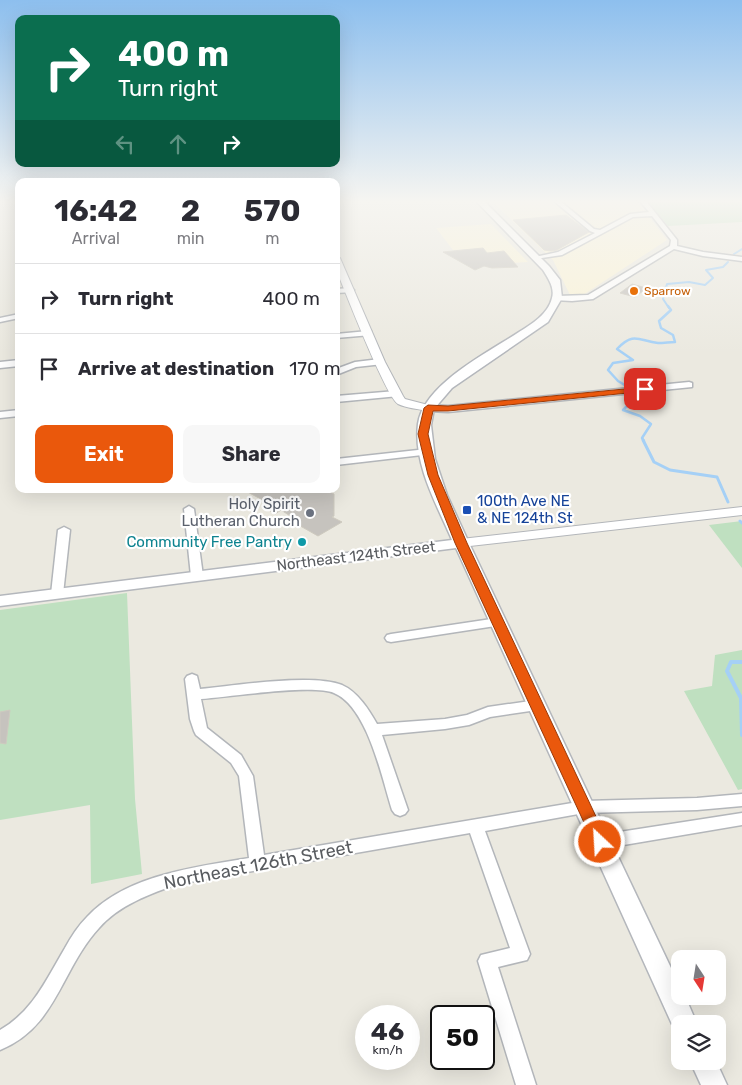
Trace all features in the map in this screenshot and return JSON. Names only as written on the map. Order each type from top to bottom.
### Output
[{"type":"main road","points":[[531,252],[555,280],[557,298],[544,320],[448,385],[428,408],[423,434],[433,475],[461,543],[681,1015]]},
{"type":"main road","name":"Northeast 124th Street","points":[[0,601],[461,543]]},
{"type":"main road","points":[[706,1070],[714,1085]]},
{"type":"street","points":[[537,258],[564,252]]},
{"type":"street","points":[[557,298],[572,300],[590,297],[665,252]]},
{"type":"street","points":[[692,252],[742,259]]},
{"type":"street","points":[[340,268],[380,362],[401,401],[428,408],[448,409],[689,385]]},
{"type":"street","points":[[340,291],[350,290]]},
{"type":"street","points":[[0,320],[15,317]]},
{"type":"street","points":[[340,336],[368,333]]},
{"type":"street","points":[[340,371],[355,365],[380,362]]},
{"type":"street","points":[[0,365],[15,363]]},
{"type":"street","points":[[340,399],[396,394]]},
{"type":"street","points":[[0,415],[15,413]]},
{"type":"street","points":[[340,462],[427,452]]},
{"type":"street","points":[[190,509],[197,576]]},
{"type":"street","name":"Northeast 124th Street","points":[[461,543],[742,510]]},
{"type":"street","points":[[58,594],[64,530]]},
{"type":"street","points":[[391,638],[498,622]]},
{"type":"street","points":[[192,679],[197,719],[201,731],[236,759],[246,776],[257,862]]},
{"type":"street","points":[[193,695],[304,686],[338,689],[346,695],[366,718],[373,730],[400,810]]},
{"type":"street","points":[[373,730],[445,724],[469,720],[488,712],[537,705]]},
{"type":"street","name":"Northeast 126th Street","points":[[0,1041],[12,1035],[39,1011],[76,944],[94,922],[124,900],[148,888],[178,877],[584,806],[698,804],[742,800]]},
{"type":"street","points":[[600,842],[742,819]]},
{"type":"street","points":[[475,825],[521,954],[487,961],[526,1085]]},
{"type":"shaded area","points":[[486,252],[518,252],[528,262],[498,264]]},
{"type":"shaded area","points":[[544,252],[649,252],[583,295],[570,295],[553,260]]},
{"type":"green space","points":[[742,521],[742,568],[709,525]]},
{"type":"green space","points":[[127,593],[135,799],[142,874],[91,884],[90,805],[0,820],[0,610]]},
{"type":"green space","points":[[742,650],[742,789],[738,790],[684,691],[712,686],[715,655]]},
{"type":"building","points":[[443,252],[505,252],[518,267],[492,268],[484,266],[475,270]]},
{"type":"building","name":"Sparrow","points":[[632,284],[647,288],[635,297],[620,293]]},
{"type":"building","name":"Holy Spirit Lutheran Church","points":[[250,493],[332,493],[334,494],[334,516],[332,517],[342,522],[318,536],[295,523],[298,521],[281,510],[275,514],[266,508],[272,505]]},
{"type":"building","points":[[10,710],[6,744],[0,743],[0,712]]},
{"type":"waterway","points":[[734,254],[738,252]]},
{"type":"waterway","points":[[669,308],[663,299],[667,284],[689,282],[705,285],[713,278],[706,270],[723,267],[728,262]]},
{"type":"waterway","points":[[628,387],[618,381],[608,370],[613,363],[633,360],[617,349],[628,340],[637,338],[658,343],[675,342],[673,335],[661,328],[659,321],[671,310],[668,306]]},
{"type":"waterway","points":[[636,397],[623,410],[640,416],[651,424],[642,438],[644,441]]},
{"type":"waterway","points":[[643,440],[654,462],[670,470],[717,477],[728,502]]},
{"type":"waterway","points":[[742,662],[731,662],[727,671],[741,698],[742,735]]},
{"type":"place","name":"Sparrow","points":[[634,291]]},
{"type":"place","name":"100th Ave NE & NE 124th St","points":[[467,510]]},
{"type":"place","name":"Holy Spirit Lutheran Church","points":[[310,513]]},
{"type":"place","name":"Community Free Pantry","points":[[302,542]]},
{"type":"route","points":[[600,842],[461,543],[433,475],[423,434],[428,408],[448,409],[645,389]]}]
